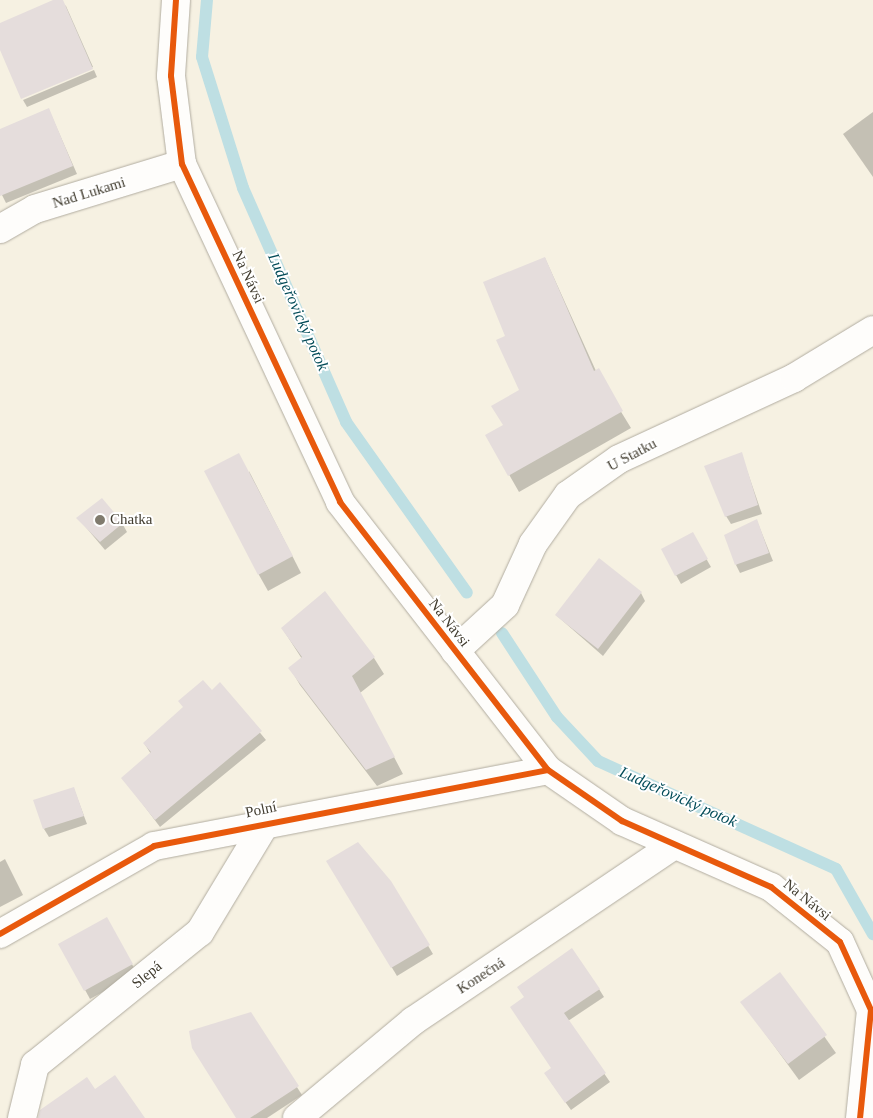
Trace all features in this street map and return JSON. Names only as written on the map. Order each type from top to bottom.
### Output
[{"type":"street","name":"Na Návsi","points":[[176,0],[172,76],[182,164],[340,502],[548,770],[622,821],[771,887],[840,942],[871,1010],[860,1118]]},
{"type":"street","name":"Nad Lukami","points":[[0,229],[36,209],[182,164]]},
{"type":"street","name":"U Statku","points":[[455,651],[504,605],[533,544],[568,495],[619,459],[794,378],[873,330]]},
{"type":"street","name":"Polní","points":[[0,934],[154,846],[267,821],[548,770]]},
{"type":"street","name":"Slepá","points":[[22,1118],[35,1065],[200,932],[267,821]]},
{"type":"street","name":"Konečná","points":[[297,1118],[413,1021],[674,845]]},
{"type":"building","points":[[53,0],[63,0],[93,69],[21,99],[0,50],[0,23]]},
{"type":"building","points":[[49,108],[73,166],[0,196],[0,129]]},
{"type":"building","points":[[545,257],[594,371],[599,368],[623,411],[508,476],[485,435],[503,425],[491,406],[519,390],[496,340],[505,336],[483,282]]},
{"type":"building","points":[[742,452],[758,505],[725,517],[704,466]]},
{"type":"building","points":[[239,453],[293,556],[258,575],[204,471]]},
{"type":"building","name":"Chatka","points":[[102,498],[123,523],[100,542],[76,518]]},
{"type":"building","points":[[757,519],[769,553],[735,565],[724,535]]},
{"type":"building","points":[[693,532],[708,559],[675,576],[661,549]]},
{"type":"building","points":[[599,558],[642,592],[598,649],[555,615]]},
{"type":"building","points":[[325,591],[375,657],[352,676],[395,757],[366,770],[288,668],[302,657],[281,628]]},
{"type":"building","points":[[203,680],[212,690],[220,682],[262,731],[155,820],[121,778],[151,752],[143,743],[183,707],[178,701]]},
{"type":"building","points":[[74,787],[84,816],[43,829],[33,800]]},
{"type":"building","points":[[358,842],[391,881],[430,945],[391,968],[326,861]]},
{"type":"building","points":[[107,917],[133,964],[84,991],[58,944]]},
{"type":"building","points":[[572,948],[600,989],[564,1013],[606,1073],[565,1103],[544,1073],[551,1068],[510,1007],[524,997],[517,987]]},
{"type":"building","points":[[780,972],[827,1035],[788,1064],[740,1002]]},
{"type":"building","points":[[251,1012],[299,1086],[250,1118],[236,1118],[192,1048],[189,1031]]},
{"type":"building","points":[[115,1075],[145,1118],[38,1118],[40,1110],[87,1077],[95,1089]]},
{"type":"waterway","name":"Ludgeřovický potok","points":[[207,0],[202,57],[243,188],[346,422],[467,593]]},
{"type":"waterway","name":"Ludgeřovický potok","points":[[502,633],[557,717],[598,761],[836,869],[873,934]]},
{"type":"cycle path","points":[[176,0],[171,76],[182,164],[340,502],[548,770],[622,821],[771,887],[840,942],[871,1010],[860,1118]]},
{"type":"cycle path","points":[[0,934],[154,846],[548,770]]},
{"type":"place","name":"Chatka","points":[[100,520]]}]
